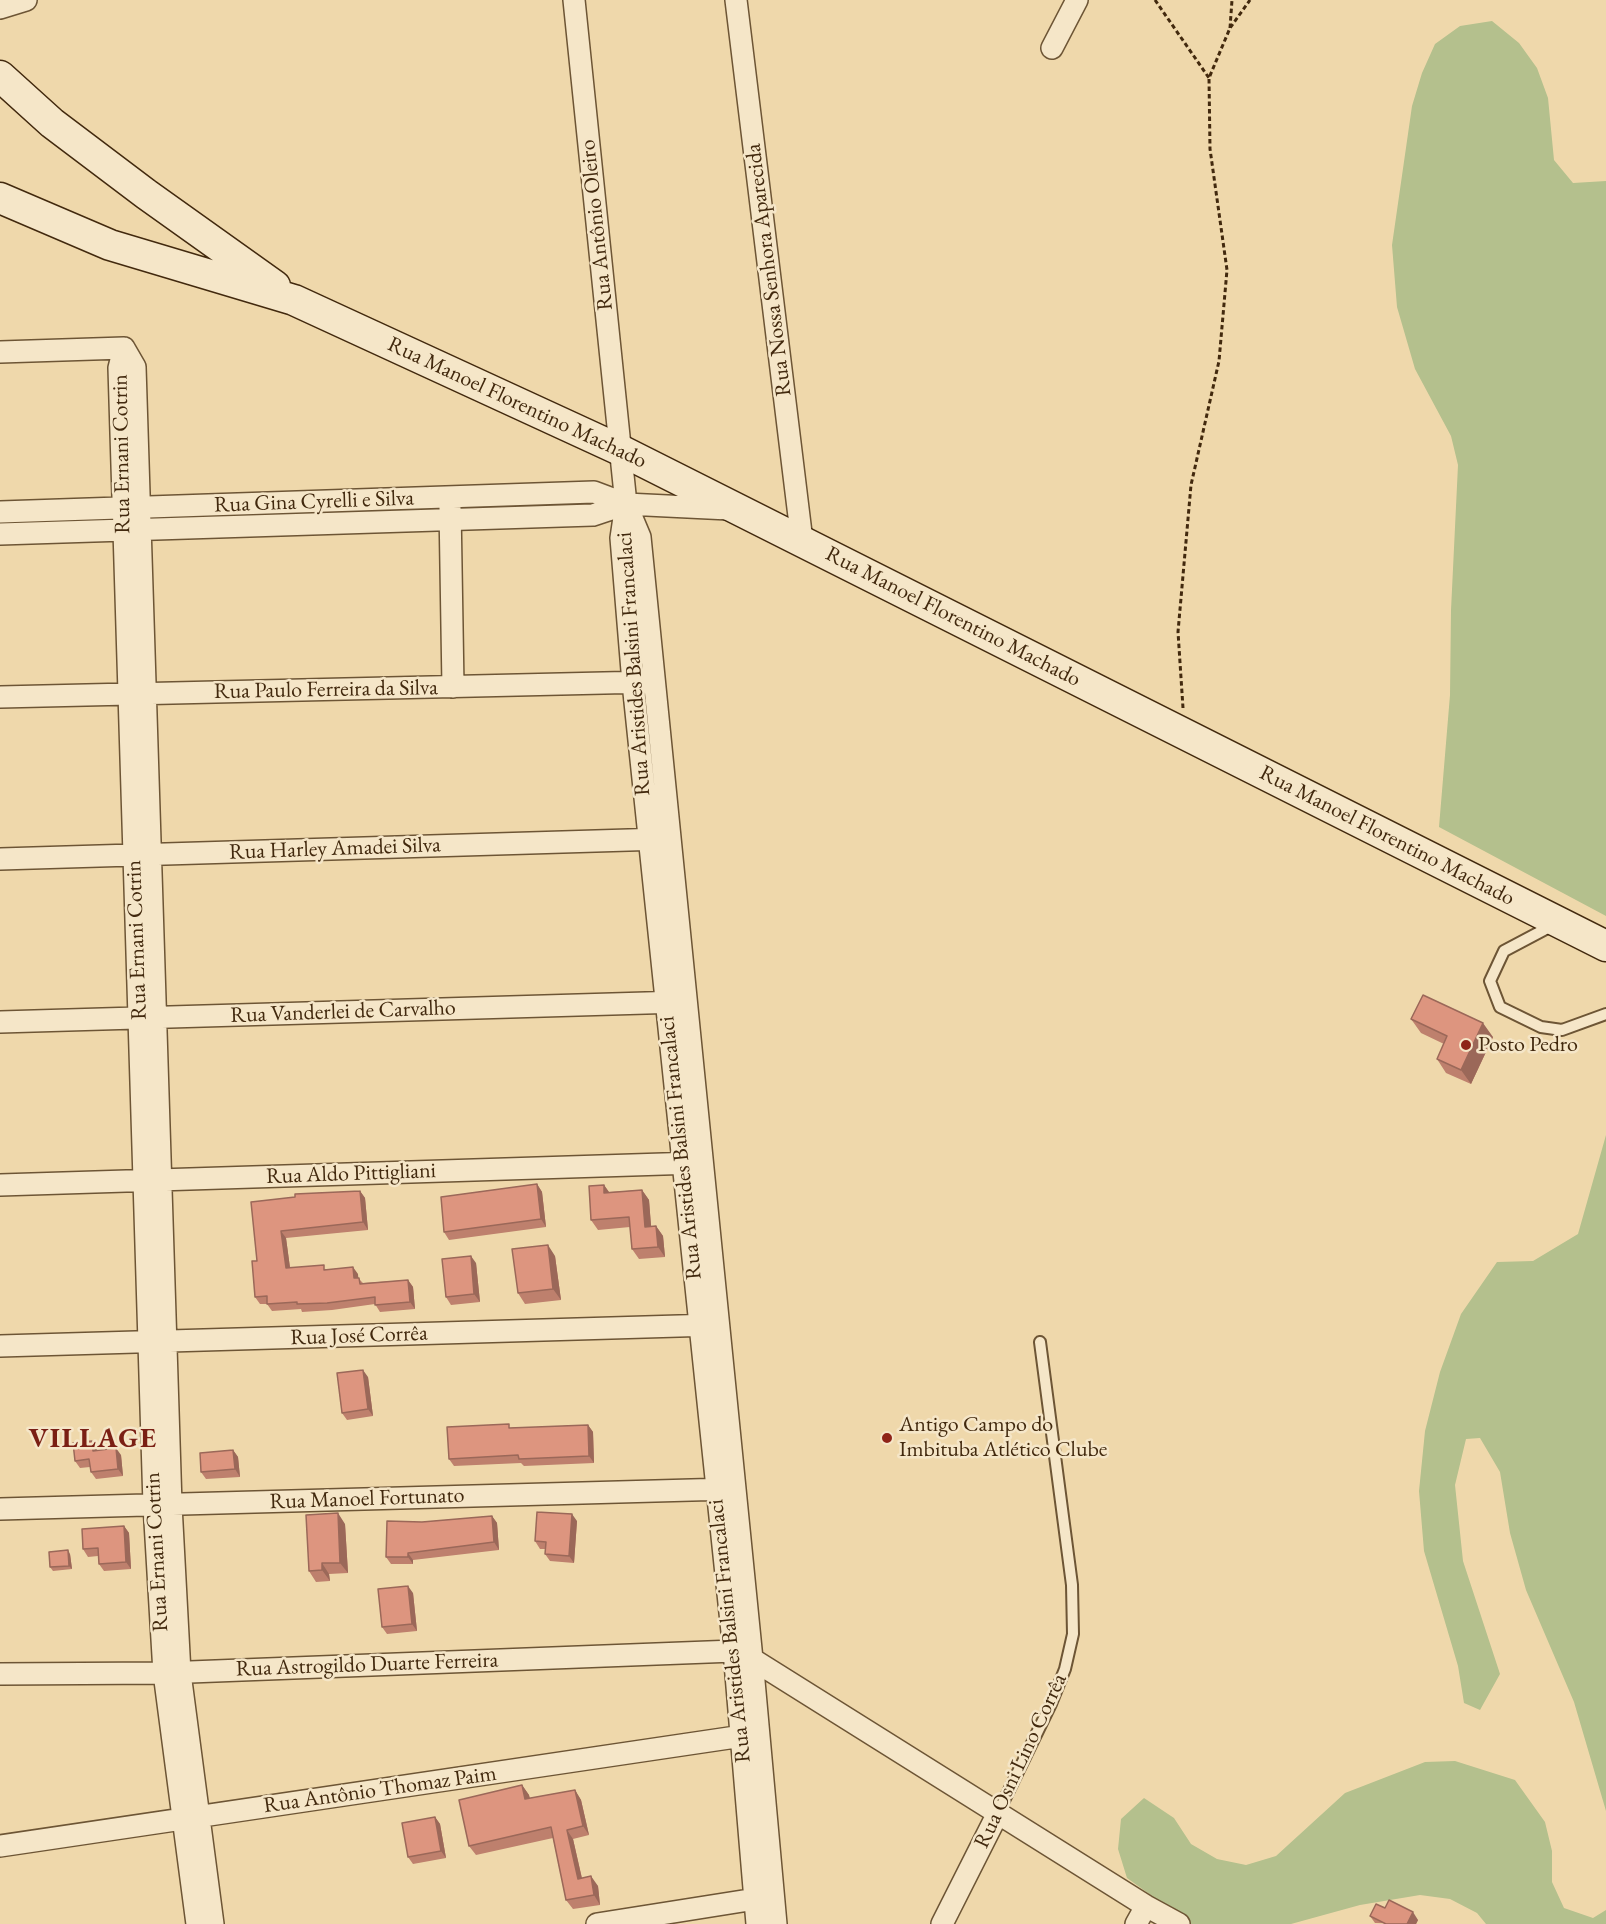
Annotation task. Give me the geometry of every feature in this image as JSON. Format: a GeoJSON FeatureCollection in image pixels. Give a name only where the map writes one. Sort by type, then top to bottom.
{"type":"FeatureCollection","features":[{"type":"Feature","properties":{"kind":"main road","name":"Rua Manoel Florentino Machado"},"geometry":{"type":"LineString","coordinates":[[0,76],[52,123],[136,187],[294,300]]}},
{"type":"Feature","properties":{"kind":"main road","name":"Rua Manoel Florentino Machado"},"geometry":{"type":"LineString","coordinates":[[0,198],[110,245],[294,300],[620,450],[1606,946]]}},
{"type":"Feature","properties":{"kind":"street"},"geometry":{"type":"LineString","coordinates":[[0,8],[26,0]]}},
{"type":"Feature","properties":{"kind":"street","name":"Rua Antônio Oleiro"},"geometry":{"type":"LineString","coordinates":[[574,0],[626,504]]}},
{"type":"Feature","properties":{"kind":"street","name":"Rua Nossa Senhora Aparecida"},"geometry":{"type":"LineString","coordinates":[[736,0],[802,541]]}},
{"type":"Feature","properties":{"kind":"street"},"geometry":{"type":"LineString","coordinates":[[1052,48],[1077,0]]}},
{"type":"Feature","properties":{"kind":"street","name":"Rua Ernani Cotrin"},"geometry":{"type":"LineString","coordinates":[[0,352],[124,348],[135,367],[132,508],[162,1505],[172,1673],[191,1817],[213,1924]]}},
{"type":"Feature","properties":{"kind":"street","name":"Rua Gina Cyrelli e Silva"},"geometry":{"type":"LineString","coordinates":[[0,512],[594,492],[626,504],[740,510]]}},
{"type":"Feature","properties":{"kind":"street"},"geometry":{"type":"LineString","coordinates":[[449,497],[453,687]]}},
{"type":"Feature","properties":{"kind":"street","name":"Rua Gina Cyrelli e Silva"},"geometry":{"type":"LineString","coordinates":[[0,534],[593,515],[626,504]]}},
{"type":"Feature","properties":{"kind":"street","name":"Rua Aristides Balsini Francalaci"},"geometry":{"type":"LineString","coordinates":[[626,504],[640,537],[648,840],[676,1002]]}},
{"type":"Feature","properties":{"kind":"street","name":"Rua Aristides Balsini Francalaci"},"geometry":{"type":"LineString","coordinates":[[643,682],[670,839],[676,1002],[751,1735],[764,1898],[757,1924]]}},
{"type":"Feature","properties":{"kind":"street","name":"Rua Paulo Ferreira da Silva"},"geometry":{"type":"LineString","coordinates":[[0,697],[643,682]]}},
{"type":"Feature","properties":{"kind":"street","name":"Rua Harley Amadei Silva"},"geometry":{"type":"LineString","coordinates":[[0,859],[670,839]]}},
{"type":"Feature","properties":{"kind":"street","name":"Rua Vanderlei de Carvalho"},"geometry":{"type":"LineString","coordinates":[[0,1022],[676,1002]]}},
{"type":"Feature","properties":{"kind":"street","name":"Rua Aldo Pittigliani"},"geometry":{"type":"LineString","coordinates":[[0,1185],[692,1163]]}},
{"type":"Feature","properties":{"kind":"street","name":"Rua José Corrêa"},"geometry":{"type":"LineString","coordinates":[[0,1346],[709,1326]]}},
{"type":"Feature","properties":{"kind":"street","name":"Rua Manoel Fortunato"},"geometry":{"type":"LineString","coordinates":[[0,1509],[725,1489]]}},
{"type":"Feature","properties":{"kind":"street"},"geometry":{"type":"LineString","coordinates":[[743,1655],[998,1813],[1141,1915],[1179,1924]]}},
{"type":"Feature","properties":{"kind":"street","name":"Rua Astrogildo Duarte Ferreira"},"geometry":{"type":"LineString","coordinates":[[0,1674],[172,1673],[743,1655]]}},
{"type":"Feature","properties":{"kind":"street","name":"Rua Antônio Thomaz Paim"},"geometry":{"type":"LineString","coordinates":[[0,1846],[751,1735]]}},
{"type":"Feature","properties":{"kind":"street","name":"Rua Osni Lino Corrêa"},"geometry":{"type":"LineString","coordinates":[[942,1924],[998,1813]]}},
{"type":"Feature","properties":{"kind":"street","name":"Rua Ernani Cotrin"},"geometry":{"type":"LineString","coordinates":[[191,1817],[197,1924]]}},
{"type":"Feature","properties":{"kind":"street"},"geometry":{"type":"LineString","coordinates":[[597,1924],[764,1898]]}},
{"type":"Feature","properties":{"kind":"street","name":"Rua Aristides Balsini Francalaci"},"geometry":{"type":"LineString","coordinates":[[764,1898],[776,1924]]}},
{"type":"Feature","properties":{"kind":"lane"},"geometry":{"type":"LineString","coordinates":[[1558,923],[1504,951],[1490,981],[1500,1007],[1541,1027],[1563,1030],[1606,1014]]}},
{"type":"Feature","properties":{"kind":"lane","name":"Rua Osni Lino Corrêa"},"geometry":{"type":"LineString","coordinates":[[998,1813],[1051,1704],[1065,1669],[1073,1634],[1072,1585],[1040,1342]]}},
{"type":"Feature","properties":{"kind":"path"},"geometry":{"type":"LineString","coordinates":[[1155,0],[1209,78]]}},
{"type":"Feature","properties":{"kind":"path"},"geometry":{"type":"LineString","coordinates":[[1230,28],[1232,0]]}},
{"type":"Feature","properties":{"kind":"path"},"geometry":{"type":"LineString","coordinates":[[1185,734],[1178,632],[1190,496],[1219,361],[1227,270],[1210,149],[1209,78],[1230,28],[1250,0]]}},
{"type":"Feature","properties":{"kind":"green space"},"geometry":{"type":"Polygon","coordinates":[[[1492,21],[1519,43],[1537,68],[1548,98],[1554,160],[1573,183],[1606,181],[1606,916],[1439,827],[1450,695],[1451,610],[1458,465],[1451,436],[1415,369],[1397,307],[1392,245],[1412,106],[1422,73],[1435,44],[1460,26],[1492,21]]]}},
{"type":"Feature","properties":{"kind":"green space"},"geometry":{"type":"Polygon","coordinates":[[[1606,1135],[1606,1811],[1574,1702],[1526,1590],[1510,1533],[1500,1472],[1480,1438],[1466,1439],[1455,1485],[1463,1561],[1500,1674],[1480,1710],[1464,1703],[1458,1666],[1424,1551],[1419,1491],[1425,1431],[1440,1372],[1461,1314],[1497,1262],[1533,1261],[1578,1234],[1606,1135]]]}},
{"type":"Feature","properties":{"kind":"green space"},"geometry":{"type":"Polygon","coordinates":[[[1455,1761],[1515,1780],[1545,1822],[1552,1851],[1552,1882],[1564,1908],[1593,1918],[1606,1910],[1606,1924],[1486,1924],[1477,1913],[1450,1899],[1420,1895],[1360,1905],[1291,1924],[1191,1924],[1127,1878],[1118,1849],[1121,1819],[1144,1798],[1174,1818],[1191,1844],[1217,1859],[1246,1865],[1276,1856],[1345,1793],[1425,1762],[1455,1761]]]}},
{"type":"Feature","properties":{"kind":"building"},"geometry":{"type":"Polygon","coordinates":[[[1423,995],[1483,1023],[1461,1070],[1437,1059],[1447,1036],[1411,1019],[1423,995]]]}},
{"type":"Feature","properties":{"kind":"building"},"geometry":{"type":"Polygon","coordinates":[[[537,1184],[541,1219],[444,1232],[441,1197],[537,1184]]]}},
{"type":"Feature","properties":{"kind":"building"},"geometry":{"type":"Polygon","coordinates":[[[604,1185],[604,1193],[642,1190],[645,1227],[656,1226],[658,1247],[632,1249],[629,1217],[591,1220],[589,1186],[604,1185]]]}},
{"type":"Feature","properties":{"kind":"building"},"geometry":{"type":"Polygon","coordinates":[[[360,1191],[363,1222],[281,1231],[286,1268],[324,1265],[324,1270],[353,1267],[354,1278],[359,1278],[360,1284],[408,1280],[410,1302],[375,1305],[375,1297],[327,1303],[267,1304],[267,1296],[255,1297],[252,1261],[257,1261],[251,1202],[295,1197],[295,1194],[360,1191]]]}},
{"type":"Feature","properties":{"kind":"building"},"geometry":{"type":"Polygon","coordinates":[[[548,1245],[553,1289],[518,1293],[512,1249],[548,1245]]]}},
{"type":"Feature","properties":{"kind":"building"},"geometry":{"type":"Polygon","coordinates":[[[471,1256],[474,1294],[446,1297],[442,1259],[471,1256]]]}},
{"type":"Feature","properties":{"kind":"building"},"geometry":{"type":"Polygon","coordinates":[[[363,1370],[368,1409],[342,1413],[337,1373],[363,1370]]]}},
{"type":"Feature","properties":{"kind":"building"},"geometry":{"type":"Polygon","coordinates":[[[509,1424],[509,1428],[588,1425],[589,1456],[519,1459],[518,1455],[449,1459],[447,1427],[509,1424]]]}},
{"type":"Feature","properties":{"kind":"building"},"geometry":{"type":"Polygon","coordinates":[[[92,1441],[93,1451],[116,1448],[118,1469],[91,1472],[89,1459],[75,1461],[73,1443],[92,1441]]]}},
{"type":"Feature","properties":{"kind":"building"},"geometry":{"type":"Polygon","coordinates":[[[233,1450],[235,1469],[201,1472],[200,1453],[233,1450]]]}},
{"type":"Feature","properties":{"kind":"building"},"geometry":{"type":"Polygon","coordinates":[[[537,1512],[572,1514],[569,1556],[545,1554],[546,1542],[535,1541],[537,1512]]]}},
{"type":"Feature","properties":{"kind":"building"},"geometry":{"type":"Polygon","coordinates":[[[338,1513],[340,1563],[322,1563],[322,1570],[309,1571],[306,1515],[338,1513]]]}},
{"type":"Feature","properties":{"kind":"building"},"geometry":{"type":"Polygon","coordinates":[[[492,1516],[494,1542],[408,1553],[408,1557],[386,1557],[387,1521],[422,1522],[492,1516]]]}},
{"type":"Feature","properties":{"kind":"building"},"geometry":{"type":"Polygon","coordinates":[[[124,1526],[126,1562],[99,1564],[98,1548],[83,1549],[82,1529],[124,1526]]]}},
{"type":"Feature","properties":{"kind":"building"},"geometry":{"type":"Polygon","coordinates":[[[68,1550],[69,1566],[50,1567],[49,1552],[68,1550]]]}},
{"type":"Feature","properties":{"kind":"building"},"geometry":{"type":"Polygon","coordinates":[[[408,1586],[412,1624],[382,1627],[378,1589],[408,1586]]]}},
{"type":"Feature","properties":{"kind":"building"},"geometry":{"type":"Polygon","coordinates":[[[522,1785],[525,1799],[575,1790],[583,1826],[567,1830],[578,1879],[591,1876],[594,1895],[566,1900],[551,1827],[469,1846],[459,1800],[522,1785]]]}},
{"type":"Feature","properties":{"kind":"building"},"geometry":{"type":"Polygon","coordinates":[[[435,1817],[441,1851],[408,1857],[402,1823],[435,1817]]]}},
{"type":"Feature","properties":{"kind":"building"},"geometry":{"type":"Polygon","coordinates":[[[1389,1900],[1413,1912],[1407,1924],[1386,1924],[1370,1916],[1376,1904],[1385,1908],[1389,1900]]]}},
{"type":"Feature","properties":{"kind":"place","name":"Posto Pedro"},"geometry":{"type":"Point","coordinates":[1466,1045]}},
{"type":"Feature","properties":{"kind":"place","name":"Antigo Campo do Imbituba Atlético Clube"},"geometry":{"type":"Point","coordinates":[887,1438]}},
{"type":"Feature","properties":{"kind":"district","name":"VILLAGE"},"geometry":{"type":"Point","coordinates":[93,1439]}}]}
